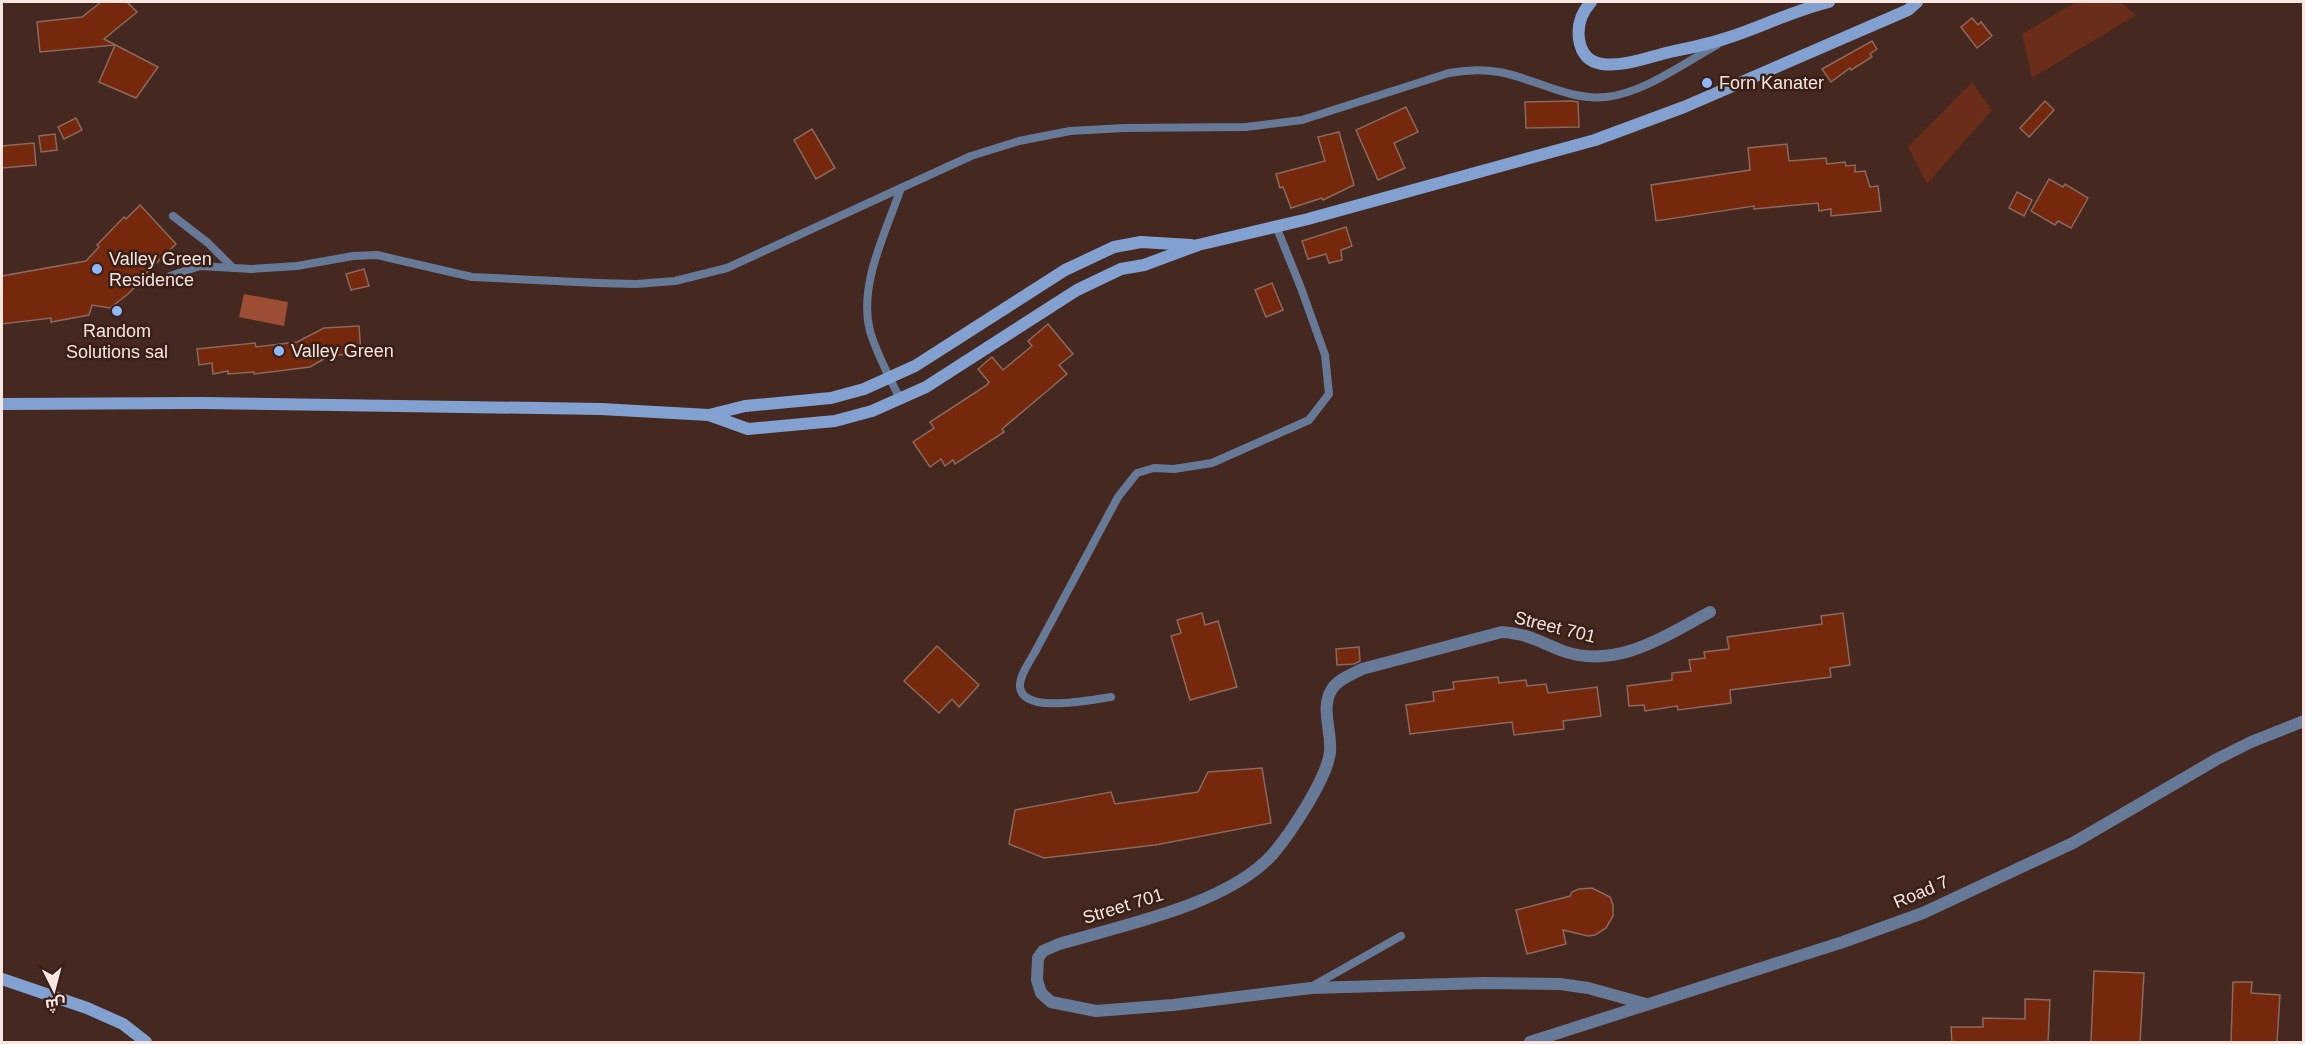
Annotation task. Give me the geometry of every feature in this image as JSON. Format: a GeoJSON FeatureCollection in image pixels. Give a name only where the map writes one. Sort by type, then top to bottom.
{"type":"FeatureCollection","features":[{"type":"Feature","properties":{"kind":"street"},"geometry":{"type":"LineString","coordinates":[[1591,2],[1584,10],[1579,23],[1578,37],[1587,59],[1601,64],[1618,64],[1645,59],[1731,37],[1828,2]]}},
{"type":"Feature","properties":{"kind":"street"},"geometry":{"type":"LineString","coordinates":[[2,404],[248,403],[601,409],[709,415],[748,429],[835,421],[872,411],[950,373],[1077,290],[1121,269],[1144,265],[1198,245],[1594,140],[1684,107],[1908,10],[1917,2]]}},
{"type":"Feature","properties":{"kind":"street"},"geometry":{"type":"LineString","coordinates":[[709,415],[745,406],[831,398],[864,389],[938,353],[1065,270],[1114,247],[1141,242],[1198,245]]}},
{"type":"Feature","properties":{"kind":"street","name":"Street 701"},"geometry":{"type":"LineString","coordinates":[[1647,1004],[1588,988],[1560,984],[1502,983],[1311,988],[1173,1005],[1096,1011],[1051,1002],[1041,993],[1036,970],[1038,958],[1043,951],[1191,903],[1225,889],[1253,872],[1272,855],[1300,815],[1324,772],[1330,752],[1327,703],[1332,688],[1346,677],[1362,669],[1502,633],[1521,633],[1564,651],[1592,657],[1620,655],[1647,646],[1710,612]]}},
{"type":"Feature","properties":{"kind":"street","name":"Road 7"},"geometry":{"type":"LineString","coordinates":[[1530,1042],[1843,942],[1923,913],[2073,843],[2217,759],[2251,742],[2304,721]]}},
{"type":"Feature","properties":{"kind":"street"},"geometry":{"type":"LineString","coordinates":[[2,979],[87,1008],[123,1024],[146,1042]]}},
{"type":"Feature","properties":{"kind":"lane"},"geometry":{"type":"LineString","coordinates":[[171,276],[200,266],[251,269],[297,266],[353,256],[376,255],[400,258],[447,273],[472,277],[598,284],[675,281],[727,268],[971,156],[1019,141],[1070,131],[1246,127],[1302,120],[1449,73],[1474,69],[1500,72],[1574,94],[1604,97],[1632,92],[1731,37]]}},
{"type":"Feature","properties":{"kind":"lane"},"geometry":{"type":"LineString","coordinates":[[900,399],[880,361],[870,330],[866,302],[869,281],[901,188]]}},
{"type":"Feature","properties":{"kind":"lane"},"geometry":{"type":"LineString","coordinates":[[173,216],[208,243],[233,268]]}},
{"type":"Feature","properties":{"kind":"lane"},"geometry":{"type":"LineString","coordinates":[[1111,697],[1048,705],[1034,701],[1023,693],[1020,687],[1030,661],[1118,497],[1137,473],[1154,468],[1174,469],[1212,463],[1309,420],[1329,394],[1325,355],[1276,226]]}},
{"type":"Feature","properties":{"kind":"lane"},"geometry":{"type":"LineString","coordinates":[[1311,988],[1401,936]]}},
{"type":"Feature","properties":{"kind":"shaded area"},"geometry":{"type":"Polygon","coordinates":[[[2076,2],[2120,2],[2136,15],[2032,78],[2022,34],[2076,2]]]}},
{"type":"Feature","properties":{"kind":"shaded area"},"geometry":{"type":"Polygon","coordinates":[[[1972,82],[1992,110],[1927,184],[1908,147],[1972,82]]]}},
{"type":"Feature","properties":{"kind":"shaded area"},"geometry":{"type":"Polygon","coordinates":[[[244,294],[288,302],[284,326],[239,317],[244,294]]]}},
{"type":"Feature","properties":{"kind":"building"},"geometry":{"type":"Polygon","coordinates":[[[101,2],[127,2],[137,12],[104,39],[158,67],[136,98],[99,82],[115,45],[40,52],[37,22],[82,17],[101,2]]]}},
{"type":"Feature","properties":{"kind":"building"},"geometry":{"type":"Polygon","coordinates":[[[1972,18],[1978,25],[1981,22],[1992,36],[1977,48],[1961,27],[1972,18]]]}},
{"type":"Feature","properties":{"kind":"building"},"geometry":{"type":"Polygon","coordinates":[[[1872,41],[1877,49],[1870,54],[1872,57],[1851,70],[1850,68],[1831,82],[1822,69],[1872,41]]]}},
{"type":"Feature","properties":{"kind":"building"},"geometry":{"type":"Polygon","coordinates":[[[2045,101],[2054,110],[2029,137],[2020,128],[2045,101]]]}},
{"type":"Feature","properties":{"kind":"building"},"geometry":{"type":"Polygon","coordinates":[[[1525,102],[1578,102],[1579,127],[1526,128],[1525,102]]]}},
{"type":"Feature","properties":{"kind":"building"},"geometry":{"type":"Polygon","coordinates":[[[1406,107],[1418,132],[1394,143],[1405,168],[1378,180],[1356,130],[1406,107]]]}},
{"type":"Feature","properties":{"kind":"building"},"geometry":{"type":"Polygon","coordinates":[[[76,118],[82,130],[64,139],[58,127],[76,118]]]}},
{"type":"Feature","properties":{"kind":"building"},"geometry":{"type":"Polygon","coordinates":[[[812,129],[835,168],[816,179],[794,140],[812,129]]]}},
{"type":"Feature","properties":{"kind":"building"},"geometry":{"type":"Polygon","coordinates":[[[1339,132],[1354,185],[1323,200],[1322,198],[1291,208],[1283,187],[1280,188],[1276,174],[1325,161],[1318,137],[1339,132]]]}},
{"type":"Feature","properties":{"kind":"building"},"geometry":{"type":"Polygon","coordinates":[[[55,134],[57,150],[41,152],[39,136],[55,134]]]}},
{"type":"Feature","properties":{"kind":"building"},"geometry":{"type":"Polygon","coordinates":[[[34,143],[36,165],[2,168],[2,146],[34,143]]]}},
{"type":"Feature","properties":{"kind":"building"},"geometry":{"type":"Polygon","coordinates":[[[1787,144],[1789,161],[1826,158],[1827,164],[1845,162],[1846,166],[1855,165],[1855,172],[1865,171],[1870,187],[1878,186],[1881,211],[1831,216],[1831,209],[1819,211],[1818,203],[1754,209],[1754,206],[1656,221],[1651,185],[1750,170],[1748,148],[1787,144]]]}},
{"type":"Feature","properties":{"kind":"building"},"geometry":{"type":"Polygon","coordinates":[[[2049,179],[2063,187],[2065,184],[2088,198],[2071,228],[2058,221],[2055,225],[2031,211],[2049,179]]]}},
{"type":"Feature","properties":{"kind":"building"},"geometry":{"type":"Polygon","coordinates":[[[2017,192],[2032,200],[2024,216],[2009,208],[2017,192]]]}},
{"type":"Feature","properties":{"kind":"building","name":"Valley Green Residence"},"geometry":{"type":"Polygon","coordinates":[[[140,205],[176,244],[136,283],[137,285],[128,294],[110,308],[92,305],[89,315],[51,322],[51,318],[2,324],[2,276],[86,261],[99,247],[97,245],[124,217],[126,219],[140,205]]]}},
{"type":"Feature","properties":{"kind":"building"},"geometry":{"type":"Polygon","coordinates":[[[1346,227],[1352,246],[1341,250],[1342,260],[1329,263],[1326,254],[1308,259],[1302,241],[1346,227]]]}},
{"type":"Feature","properties":{"kind":"building"},"geometry":{"type":"Polygon","coordinates":[[[364,269],[369,286],[351,290],[346,274],[364,269]]]}},
{"type":"Feature","properties":{"kind":"building"},"geometry":{"type":"Polygon","coordinates":[[[1272,283],[1283,310],[1266,317],[1255,290],[1272,283]]]}},
{"type":"Feature","properties":{"kind":"building"},"geometry":{"type":"Polygon","coordinates":[[[1048,324],[1073,354],[1059,365],[1067,374],[1002,429],[1004,432],[955,464],[953,460],[945,466],[941,459],[930,467],[913,442],[934,428],[930,422],[987,385],[989,382],[978,369],[992,357],[1003,370],[1032,346],[1028,341],[1048,324]]]}},
{"type":"Feature","properties":{"kind":"building","name":"Valley Green"},"geometry":{"type":"Polygon","coordinates":[[[359,326],[361,353],[329,356],[310,367],[254,374],[254,372],[228,374],[228,371],[213,374],[212,363],[199,365],[197,349],[255,343],[256,347],[297,342],[324,328],[359,326]]]}},
{"type":"Feature","properties":{"kind":"building"},"geometry":{"type":"Polygon","coordinates":[[[1202,613],[1205,625],[1218,621],[1237,687],[1190,700],[1171,636],[1181,633],[1177,620],[1202,613]]]}},
{"type":"Feature","properties":{"kind":"building"},"geometry":{"type":"Polygon","coordinates":[[[1843,613],[1850,665],[1830,668],[1831,677],[1730,690],[1731,703],[1678,710],[1677,706],[1645,711],[1644,705],[1629,706],[1627,686],[1672,680],[1672,673],[1691,671],[1689,660],[1705,658],[1704,652],[1729,649],[1727,637],[1822,624],[1821,616],[1843,613]]]}},
{"type":"Feature","properties":{"kind":"building"},"geometry":{"type":"Polygon","coordinates":[[[937,646],[979,685],[959,707],[952,699],[939,713],[904,681],[937,646]]]}},
{"type":"Feature","properties":{"kind":"building"},"geometry":{"type":"Polygon","coordinates":[[[1359,647],[1360,661],[1354,664],[1337,665],[1336,649],[1359,647]]]}},
{"type":"Feature","properties":{"kind":"building"},"geometry":{"type":"Polygon","coordinates":[[[1498,677],[1499,683],[1526,680],[1527,686],[1546,684],[1548,693],[1597,687],[1601,716],[1563,721],[1564,729],[1514,735],[1512,722],[1410,734],[1406,705],[1434,701],[1433,692],[1454,689],[1453,682],[1498,677]]]}},
{"type":"Feature","properties":{"kind":"building"},"geometry":{"type":"Polygon","coordinates":[[[1262,768],[1271,823],[1155,845],[1044,858],[1009,844],[1015,810],[1111,792],[1115,804],[1198,792],[1208,772],[1262,768]]]}},
{"type":"Feature","properties":{"kind":"building"},"geometry":{"type":"Polygon","coordinates":[[[1592,888],[1610,897],[1613,905],[1613,916],[1606,928],[1595,935],[1588,936],[1563,930],[1566,944],[1527,954],[1516,910],[1570,896],[1572,892],[1579,889],[1592,888]]]}},
{"type":"Feature","properties":{"kind":"building"},"geometry":{"type":"Polygon","coordinates":[[[2094,971],[2144,973],[2140,1042],[2091,1042],[2094,971]]]}},
{"type":"Feature","properties":{"kind":"building"},"geometry":{"type":"Polygon","coordinates":[[[2233,982],[2252,982],[2251,993],[2280,995],[2277,1042],[2231,1042],[2233,982]]]}},
{"type":"Feature","properties":{"kind":"building"},"geometry":{"type":"Polygon","coordinates":[[[2025,999],[2050,1000],[2048,1042],[1952,1042],[1951,1027],[1983,1027],[1983,1018],[2025,1019],[2025,999]]]}},
{"type":"Feature","properties":{"kind":"place","name":"Forn Kanater"},"geometry":{"type":"Point","coordinates":[1707,83]}},
{"type":"Feature","properties":{"kind":"place","name":"Valley Green Residence"},"geometry":{"type":"Point","coordinates":[97,269]}},
{"type":"Feature","properties":{"kind":"place","name":"Random Solutions sal"},"geometry":{"type":"Point","coordinates":[117,311]}},
{"type":"Feature","properties":{"kind":"place","name":"Valley Green"},"geometry":{"type":"Point","coordinates":[279,351]}}]}
